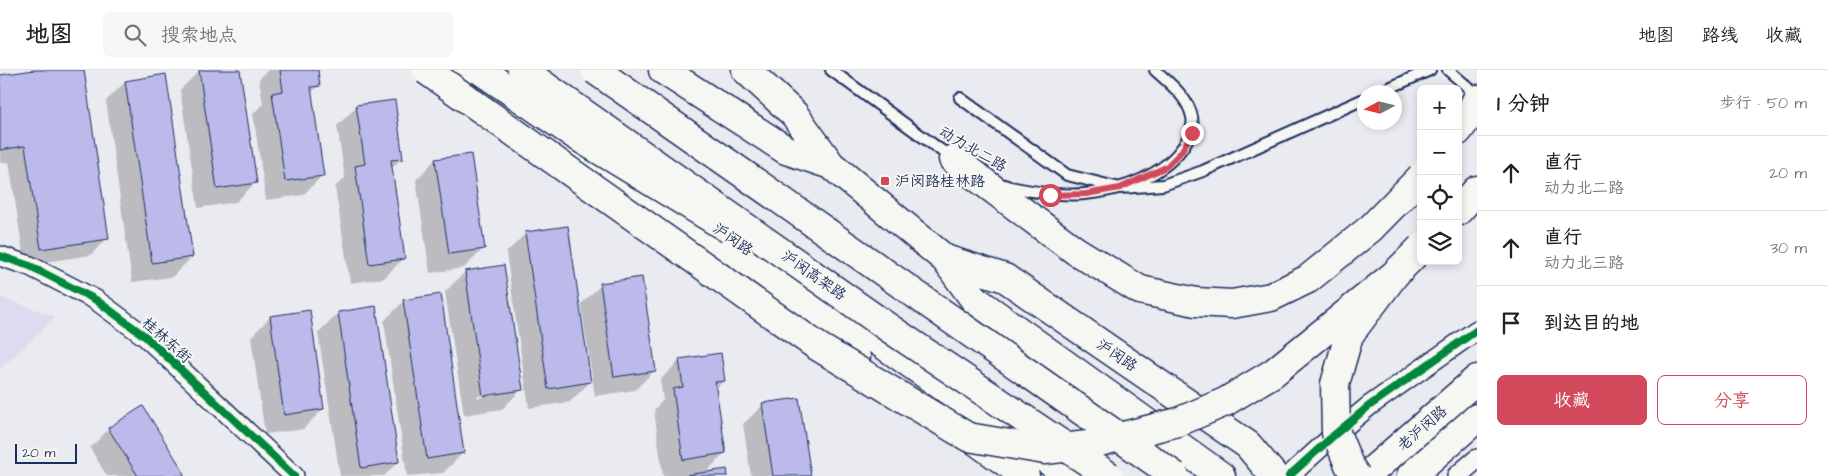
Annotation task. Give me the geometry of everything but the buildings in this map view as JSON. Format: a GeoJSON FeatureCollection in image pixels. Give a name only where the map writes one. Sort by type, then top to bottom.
{"type":"FeatureCollection","features":[{"type":"Feature","properties":{"kind":"main road"},"geometry":{"type":"LineString","coordinates":[[426,70],[817,346],[968,437],[1045,450],[1088,445],[1178,422],[1225,402],[1273,373],[1395,274],[1417,252]]}},
{"type":"Feature","properties":{"kind":"main road","name":"沪闵路"},"geometry":{"type":"LineString","coordinates":[[451,70],[1021,473]]}},
{"type":"Feature","properties":{"kind":"main road"},"geometry":{"type":"LineString","coordinates":[[480,70],[575,135],[883,324]]}},
{"type":"Feature","properties":{"kind":"main road","name":"沪闵路"},"geometry":{"type":"LineString","coordinates":[[495,70],[1070,476]]}},
{"type":"Feature","properties":{"kind":"main road","name":"沪闵高架路"},"geometry":{"type":"LineString","coordinates":[[522,70],[883,324],[1109,476]]}},
{"type":"Feature","properties":{"kind":"main road"},"geometry":{"type":"LineString","coordinates":[[595,70],[1175,476]]}},
{"type":"Feature","properties":{"kind":"main road","name":"沪闵路"},"geometry":{"type":"LineString","coordinates":[[664,70],[786,150],[830,165]]}},
{"type":"Feature","properties":{"kind":"main road","name":"沪闵路"},"geometry":{"type":"LineString","coordinates":[[746,70],[794,114],[830,165],[945,258],[974,299],[1221,476]]}},
{"type":"Feature","properties":{"kind":"main road"},"geometry":{"type":"LineString","coordinates":[[1459,130],[1467,119],[1477,97]]}},
{"type":"Feature","properties":{"kind":"main road"},"geometry":{"type":"LineString","coordinates":[[953,159],[1076,252],[1140,290],[1196,302],[1232,304],[1271,297],[1308,279],[1371,228],[1417,180]]}},
{"type":"Feature","properties":{"kind":"main road"},"geometry":{"type":"LineString","coordinates":[[1462,207],[1477,190]]}},
{"type":"Feature","properties":{"kind":"main road","name":"沪闵路"},"geometry":{"type":"LineString","coordinates":[[945,258],[1005,278],[1248,445],[1274,476]]}},
{"type":"Feature","properties":{"kind":"main road"},"geometry":{"type":"LineString","coordinates":[[1356,476],[1348,465],[1336,433],[1335,384],[1349,335],[1395,274]]}},
{"type":"Feature","properties":{"kind":"main road","name":"老沪闵路"},"geometry":{"type":"LineString","coordinates":[[1366,476],[1477,379]]}},
{"type":"Feature","properties":{"kind":"main road"},"geometry":{"type":"LineString","coordinates":[[962,401],[1021,473]]}},
{"type":"Feature","properties":{"kind":"main road","name":"老沪闵路"},"geometry":{"type":"LineString","coordinates":[[1411,476],[1477,418]]}},
{"type":"Feature","properties":{"kind":"street","name":"桂林东街"},"geometry":{"type":"LineString","coordinates":[[0,256],[30,266],[96,300],[146,337],[294,476]]}},
{"type":"Feature","properties":{"kind":"street"},"geometry":{"type":"LineString","coordinates":[[1289,476],[1368,406],[1477,330]]}},
{"type":"Feature","properties":{"kind":"street"},"geometry":{"type":"LineString","coordinates":[[1457,476],[1477,459]]}},
{"type":"Feature","properties":{"kind":"lane","name":"动力北二路"},"geometry":{"type":"LineString","coordinates":[[830,70],[953,159],[1010,188],[1050,195],[1086,194],[1120,188]]}},
{"type":"Feature","properties":{"kind":"lane"},"geometry":{"type":"LineString","coordinates":[[1120,188],[1166,167],[1181,152],[1192,133],[1192,117],[1182,95],[1155,70]]}},
{"type":"Feature","properties":{"kind":"lane"},"geometry":{"type":"LineString","coordinates":[[1396,85],[1430,70]]}},
{"type":"Feature","properties":{"kind":"lane"},"geometry":{"type":"LineString","coordinates":[[1448,70],[1477,97]]}},
{"type":"Feature","properties":{"kind":"lane"},"geometry":{"type":"LineString","coordinates":[[960,98],[1067,175],[1120,188],[1163,185],[1203,171],[1357,102]]}},
{"type":"Feature","properties":{"kind":"shaded area"},"geometry":{"type":"Polygon","coordinates":[[[0,297],[56,317],[0,369],[0,297]]]}},
{"type":"Feature","properties":{"kind":"cycle path"},"geometry":{"type":"LineString","coordinates":[[0,256],[30,266],[96,300],[146,337],[294,476]]}},
{"type":"Feature","properties":{"kind":"cycle path"},"geometry":{"type":"LineString","coordinates":[[1289,476],[1369,406],[1477,330]]}},
{"type":"Feature","properties":{"kind":"place","name":"沪闵路桂林路"},"geometry":{"type":"Point","coordinates":[885,181]}},
{"type":"Feature","properties":{"kind":"route"},"geometry":{"type":"LineString","coordinates":[[1050,195],[1086,194],[1120,188],[1166,167],[1181,152],[1192,133]]}}]}
